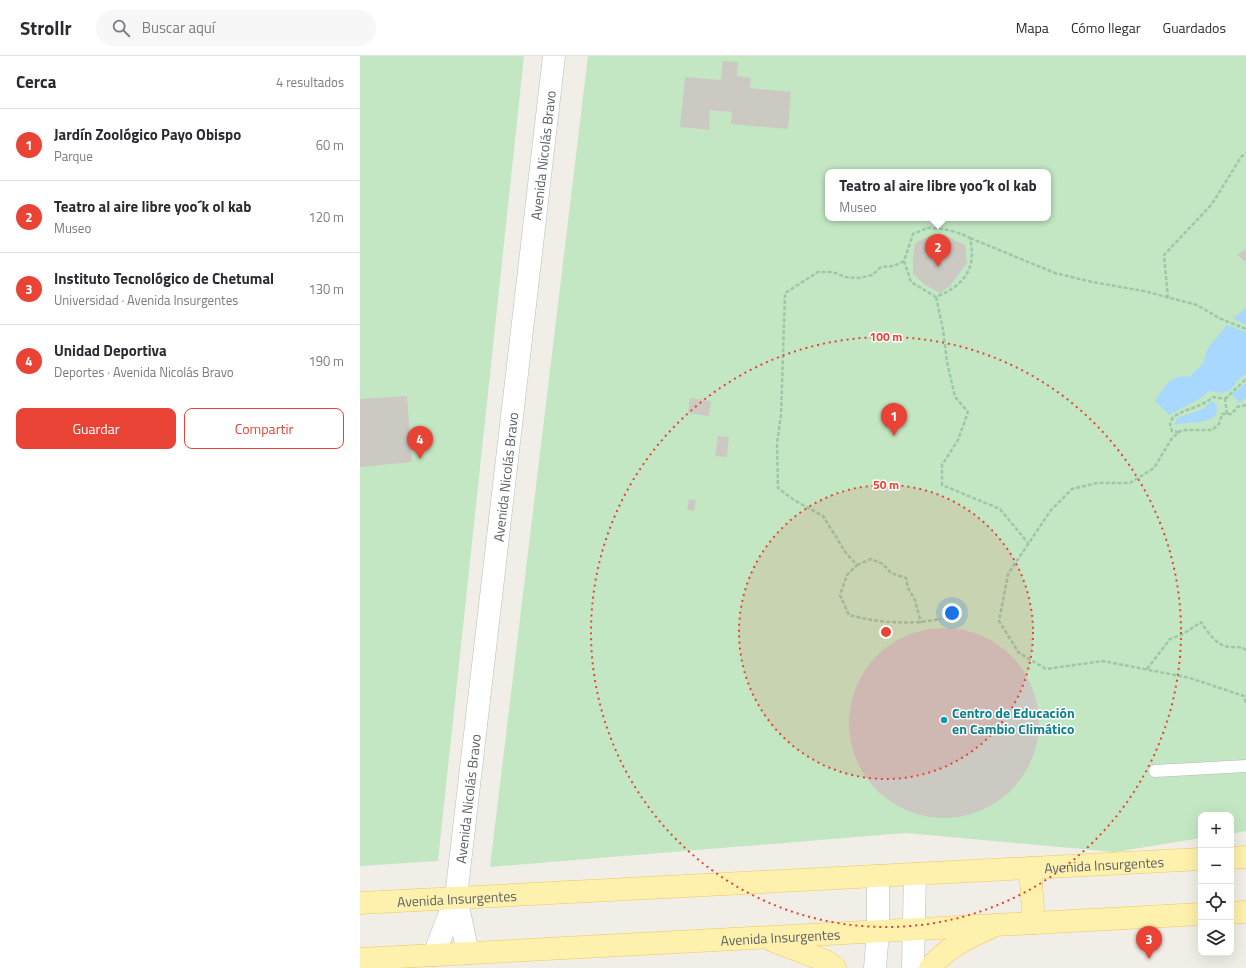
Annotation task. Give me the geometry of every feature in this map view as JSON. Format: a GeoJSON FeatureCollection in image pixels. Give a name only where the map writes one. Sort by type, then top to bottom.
{"type":"FeatureCollection","features":[{"type":"Feature","properties":{"kind":"main road","name":"Avenida Nicolás Bravo"},"geometry":{"type":"LineString","coordinates":[[432,962],[456,897],[554,56]]}},
{"type":"Feature","properties":{"kind":"main road"},"geometry":{"type":"LineString","coordinates":[[1234,858],[1246,857]]}},
{"type":"Feature","properties":{"kind":"main road","name":"Avenida Insurgentes"},"geometry":{"type":"LineString","coordinates":[[360,903],[1198,859]]}},
{"type":"Feature","properties":{"kind":"main road"},"geometry":{"type":"LineString","coordinates":[[1030,868],[1034,923]]}},
{"type":"Feature","properties":{"kind":"main road"},"geometry":{"type":"LineString","coordinates":[[913,968],[915,874]]}},
{"type":"Feature","properties":{"kind":"main road"},"geometry":{"type":"LineString","coordinates":[[875,968],[878,931],[878,876]]}},
{"type":"Feature","properties":{"kind":"main road","name":"Avenida Nicolás Bravo"},"geometry":{"type":"LineString","coordinates":[[456,897],[469,960]]}},
{"type":"Feature","properties":{"kind":"main road"},"geometry":{"type":"LineString","coordinates":[[1234,913],[1246,912]]}},
{"type":"Feature","properties":{"kind":"main road","name":"Avenida Insurgentes"},"geometry":{"type":"LineString","coordinates":[[360,959],[432,962],[764,938],[1198,914]]}},
{"type":"Feature","properties":{"kind":"main road"},"geometry":{"type":"LineString","coordinates":[[930,968],[938,958],[957,944],[1001,924]]}},
{"type":"Feature","properties":{"kind":"main road"},"geometry":{"type":"LineString","coordinates":[[764,938],[826,961],[835,968]]}},
{"type":"Feature","properties":{"kind":"lane"},"geometry":{"type":"LineString","coordinates":[[1155,771],[1246,766]]}},
{"type":"Feature","properties":{"kind":"path"},"geometry":{"type":"LineString","coordinates":[[1168,298],[1164,255],[1212,204],[1240,157],[1246,153]]}},
{"type":"Feature","properties":{"kind":"path"},"geometry":{"type":"LineString","coordinates":[[1028,544],[1000,508],[942,485],[942,465],[958,440],[968,412],[955,397],[946,362],[943,329],[936,297],[911,282],[904,261],[913,234],[927,228],[952,230],[1055,273],[1197,305],[1219,318],[1246,329]]}},
{"type":"Feature","properties":{"kind":"path"},"geometry":{"type":"LineString","coordinates":[[936,297],[953,290],[964,279],[971,264],[972,250],[970,238]]}},
{"type":"Feature","properties":{"kind":"path"},"geometry":{"type":"LineString","coordinates":[[857,565],[846,553],[823,516],[794,500],[778,488],[777,443],[781,415],[785,293],[818,272],[833,272],[845,277],[860,278],[872,275],[881,267],[894,266],[904,261]]}},
{"type":"Feature","properties":{"kind":"path"},"geometry":{"type":"LineString","coordinates":[[1225,399],[1246,380]]}},
{"type":"Feature","properties":{"kind":"path"},"geometry":{"type":"LineString","coordinates":[[1179,432],[1172,431],[1170,424],[1173,417],[1186,410],[1201,406],[1213,397],[1225,399]]}},
{"type":"Feature","properties":{"kind":"path"},"geometry":{"type":"LineString","coordinates":[[1225,399],[1228,414]]}},
{"type":"Feature","properties":{"kind":"path"},"geometry":{"type":"LineString","coordinates":[[1246,405],[1237,407],[1232,414],[1222,414],[1219,424],[1212,430],[1182,430],[1179,432],[1172,438],[1154,468],[1130,483],[1097,483],[1072,489],[1051,510],[1008,574],[998,622],[1019,654],[1046,670],[1103,661],[1190,678],[1244,696],[1246,704]]}},
{"type":"Feature","properties":{"kind":"path"},"geometry":{"type":"LineString","coordinates":[[921,623],[915,600],[908,588],[906,578],[891,574],[883,564],[870,560],[857,565],[847,575],[840,595],[849,615],[884,622],[921,623],[941,619]]}},
{"type":"Feature","properties":{"kind":"path"},"geometry":{"type":"LineString","coordinates":[[1147,670],[1170,639],[1183,634],[1201,622],[1213,639],[1228,647],[1241,647],[1246,650]]}},
{"type":"Feature","properties":{"kind":"green space"},"geometry":{"type":"Polygon","coordinates":[[[360,56],[524,56],[438,861],[360,866],[360,56]]]}},
{"type":"Feature","properties":{"kind":"green space"},"geometry":{"type":"Polygon","coordinates":[[[588,56],[1246,56],[1246,831],[1234,833],[1234,812],[1198,812],[1198,838],[1115,852],[906,833],[490,867],[588,56]]]}},
{"type":"Feature","properties":{"kind":"water"},"geometry":{"type":"Polygon","coordinates":[[[1246,308],[1246,325],[1233,318],[1246,308]]]}},
{"type":"Feature","properties":{"kind":"water"},"geometry":{"type":"Polygon","coordinates":[[[1227,325],[1246,332],[1246,374],[1229,391],[1209,391],[1201,398],[1169,415],[1155,401],[1165,386],[1172,379],[1177,377],[1189,377],[1203,363],[1208,348],[1227,325]]]}},
{"type":"Feature","properties":{"kind":"water"},"geometry":{"type":"Polygon","coordinates":[[[1246,383],[1246,398],[1239,403],[1232,394],[1246,383]]]}},
{"type":"Feature","properties":{"kind":"water"},"geometry":{"type":"Polygon","coordinates":[[[1211,401],[1217,405],[1216,416],[1206,421],[1174,425],[1177,418],[1203,409],[1211,401]]]}},
{"type":"Feature","properties":{"kind":"building"},"geometry":{"type":"Polygon","coordinates":[[[723,61],[738,62],[737,76],[751,78],[750,88],[791,92],[788,129],[731,124],[732,112],[710,110],[709,130],[680,127],[685,77],[721,80],[723,61]]]}},
{"type":"Feature","properties":{"kind":"building"},"geometry":{"type":"Polygon","coordinates":[[[941,234],[965,245],[967,263],[950,286],[940,293],[925,285],[913,274],[913,259],[915,243],[931,235],[941,234]]]}},
{"type":"Feature","properties":{"kind":"building"},"geometry":{"type":"Polygon","coordinates":[[[1246,249],[1246,262],[1237,255],[1246,249]]]}},
{"type":"Feature","properties":{"kind":"building"},"geometry":{"type":"Polygon","coordinates":[[[407,396],[412,462],[360,467],[360,399],[407,396]]]}},
{"type":"Feature","properties":{"kind":"building"},"geometry":{"type":"Polygon","coordinates":[[[690,398],[711,401],[709,416],[688,413],[690,398]]]}},
{"type":"Feature","properties":{"kind":"building"},"geometry":{"type":"Polygon","coordinates":[[[718,436],[729,437],[727,457],[715,456],[718,436]]]}},
{"type":"Feature","properties":{"kind":"building"},"geometry":{"type":"Polygon","coordinates":[[[689,499],[696,500],[694,511],[687,510],[689,499]]]}},
{"type":"Feature","properties":{"kind":"building","name":"Centro de Educación en Cambio Climático"},"geometry":{"type":"Polygon","coordinates":[[[944,628],[962,630],[980,635],[997,644],[1011,656],[1023,670],[1032,687],[1037,705],[1039,723],[1037,741],[1032,759],[1023,776],[1011,790],[997,802],[980,811],[962,816],[944,818],[926,816],[908,811],[891,802],[877,790],[865,776],[856,759],[851,741],[849,723],[851,705],[856,687],[865,670],[877,656],[891,644],[908,635],[926,630],[944,628]]]}},
{"type":"Feature","properties":{"kind":"place","name":"Teatro al aire libre yoo´k ol kab"},"geometry":{"type":"Point","coordinates":[938,267]}},
{"type":"Feature","properties":{"kind":"place","name":"Jardín Zoológico Payo Obispo"},"geometry":{"type":"Point","coordinates":[894,436]}},
{"type":"Feature","properties":{"kind":"place","name":"Unidad Deportiva"},"geometry":{"type":"Point","coordinates":[420,459]}},
{"type":"Feature","properties":{"kind":"place","name":"Centro de Educación en Cambio Climático"},"geometry":{"type":"Point","coordinates":[944,720]}},
{"type":"Feature","properties":{"kind":"place","name":"Instituto Tecnológico de Chetumal"},"geometry":{"type":"Point","coordinates":[1149,959]}}]}
